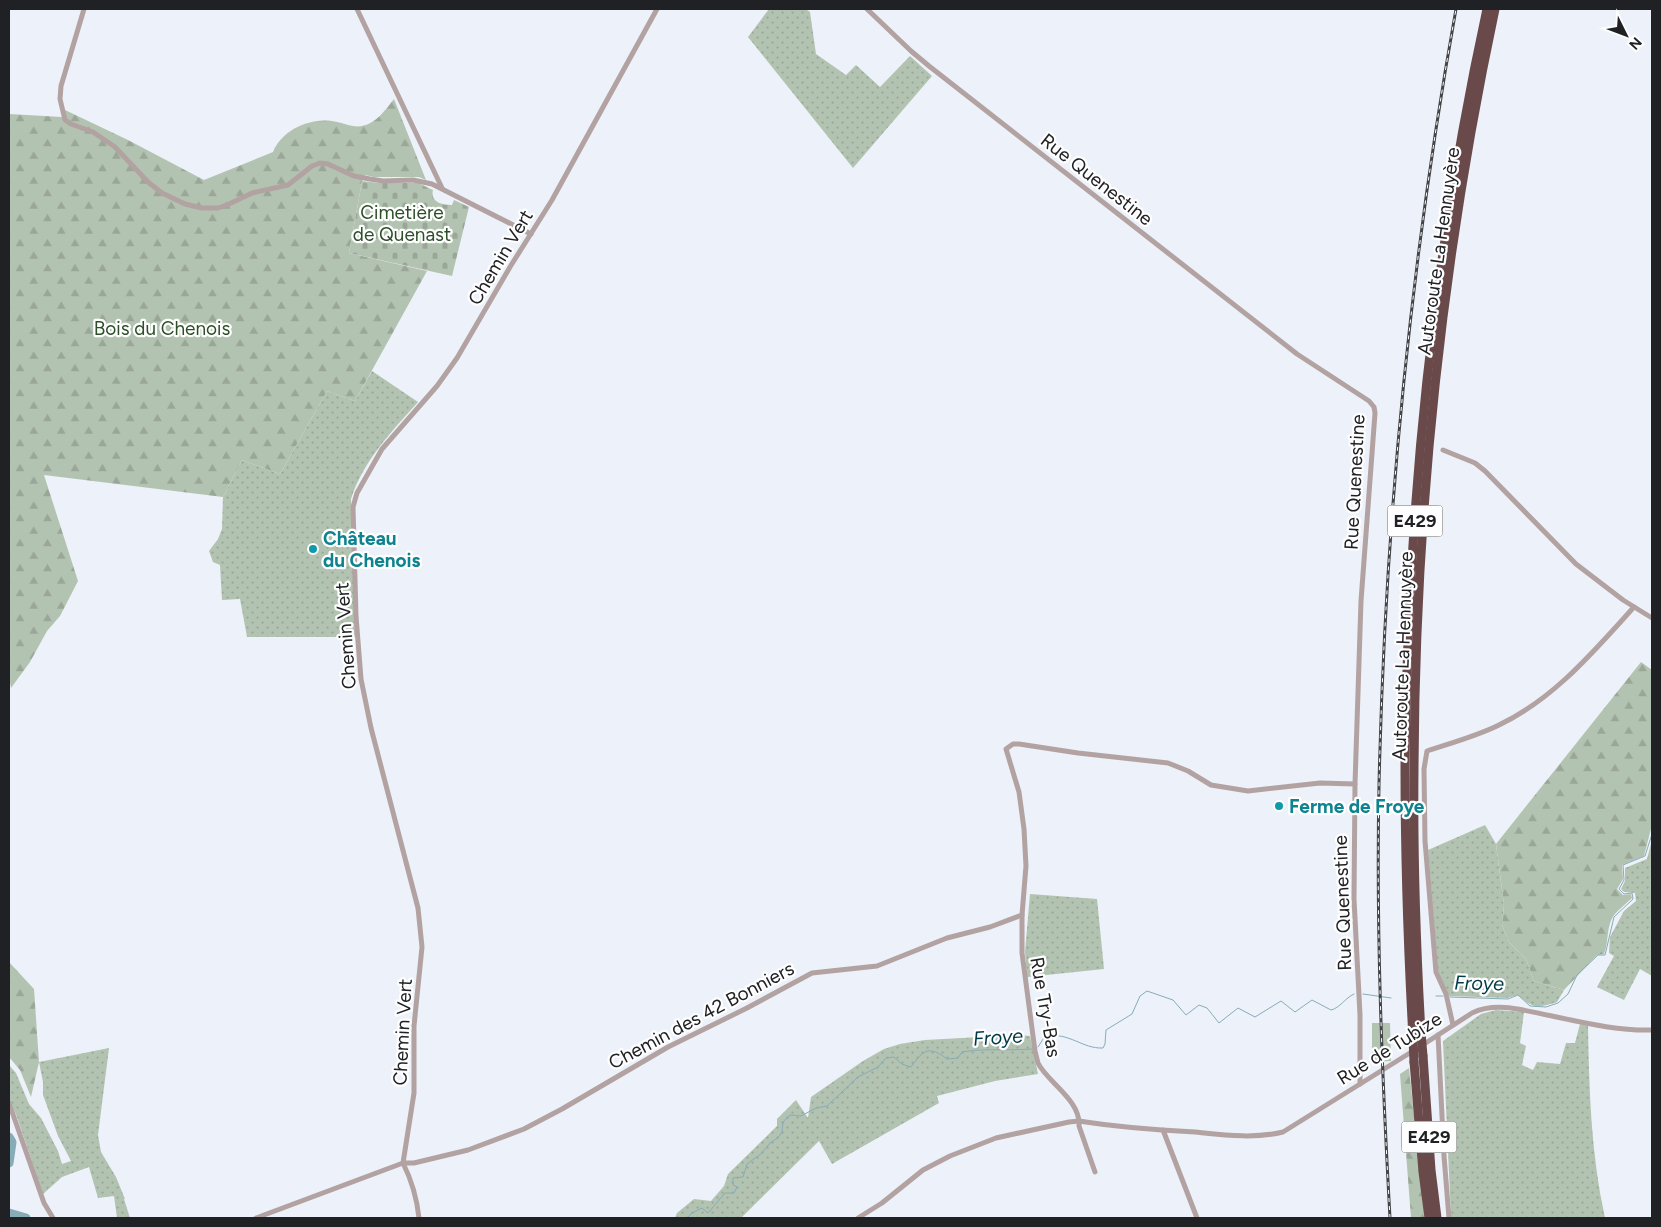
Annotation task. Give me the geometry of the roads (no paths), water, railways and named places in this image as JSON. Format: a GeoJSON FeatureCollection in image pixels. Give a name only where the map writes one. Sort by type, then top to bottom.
{"type":"FeatureCollection","features":[{"type":"Feature","properties":{"kind":"highway","name":"Autoroute La Hennuyère"},"geometry":{"type":"LineString","coordinates":[[1437,1218],[1431,1170],[1422,1056],[1417,1035],[1407,930],[1405,767],[1411,581],[1428,375],[1442,266],[1460,152],[1487,9]]}},
{"type":"Feature","properties":{"kind":"highway","name":"Autoroute La Hennuyère"},"geometry":{"type":"LineString","coordinates":[[1428,1218],[1414,1062],[1417,1035],[1414,769],[1419,581],[1436,377],[1450,268],[1469,144],[1495,9]]}},
{"type":"Feature","properties":{"kind":"street"},"geometry":{"type":"LineString","coordinates":[[84,9],[61,86],[60,99],[65,120],[93,132],[115,147],[148,182],[172,199],[202,208],[218,208],[252,192],[288,186],[312,166],[328,164],[354,176],[370,179],[422,181],[442,189],[531,234]]}},
{"type":"Feature","properties":{"kind":"street"},"geometry":{"type":"LineString","coordinates":[[358,9],[442,189]]}},
{"type":"Feature","properties":{"kind":"street","name":"Chemin Vert"},"geometry":{"type":"LineString","coordinates":[[403,1163],[414,1093],[414,1036],[421,961],[421,927],[418,908],[374,738],[361,679],[356,616],[353,507],[356,494],[382,449],[447,373],[562,182],[657,9]]}},
{"type":"Feature","properties":{"kind":"street","name":"Rue Quenestine"},"geometry":{"type":"LineString","coordinates":[[867,9],[905,46],[929,66],[1250,318],[1308,362],[1373,405],[1375,413],[1362,602],[1355,784],[1354,899],[1360,1015],[1360,1084]]}},
{"type":"Feature","properties":{"kind":"street"},"geometry":{"type":"LineString","coordinates":[[1443,450],[1485,471],[1562,552],[1634,607],[1652,618]]}},
{"type":"Feature","properties":{"kind":"street"},"geometry":{"type":"LineString","coordinates":[[1453,1025],[1447,996],[1436,972],[1425,840],[1424,769],[1427,751],[1484,732],[1519,714],[1554,689],[1575,670],[1634,607]]}},
{"type":"Feature","properties":{"kind":"street","name":"Rue Try-Bas"},"geometry":{"type":"LineString","coordinates":[[1095,1172],[1079,1121],[1070,1101],[1038,1063],[1035,1049],[1023,967],[1022,915],[1026,866],[1024,829],[1019,792],[1006,749],[1008,746],[1026,744],[1078,753],[1168,763],[1188,770],[1211,785],[1248,791],[1320,783],[1355,784]]}},
{"type":"Feature","properties":{"kind":"street","name":"Chemin des 42 Bonniers"},"geometry":{"type":"LineString","coordinates":[[256,1218],[403,1163],[414,1163],[468,1150],[524,1129],[668,1047],[812,973],[877,966],[947,938],[990,927],[1022,915]]}},
{"type":"Feature","properties":{"kind":"street","name":"Rue de Tubize"},"geometry":{"type":"LineString","coordinates":[[1163,1130],[1243,1136],[1266,1136],[1283,1132],[1481,1009],[1493,1007],[1524,1010],[1615,1028],[1652,1030]]}},
{"type":"Feature","properties":{"kind":"street"},"geometry":{"type":"LineString","coordinates":[[1438,1035],[1449,1218]]}},
{"type":"Feature","properties":{"kind":"street"},"geometry":{"type":"LineString","coordinates":[[9,1103],[44,1203],[52,1218]]}},
{"type":"Feature","properties":{"kind":"street"},"geometry":{"type":"LineString","coordinates":[[861,1217],[882,1203],[923,1170],[950,1156],[996,1138],[1056,1124],[1079,1121],[1163,1130],[1197,1218]]}},
{"type":"Feature","properties":{"kind":"street"},"geometry":{"type":"LineString","coordinates":[[403,1163],[408,1172],[417,1202],[419,1218]]}},
{"type":"Feature","properties":{"kind":"waterway","name":"Froye"},"geometry":{"type":"LineString","coordinates":[[1450,997],[1508,999],[1518,995],[1530,1006],[1546,1007],[1558,1003],[1568,994],[1577,975],[1598,955],[1605,955],[1614,917],[1633,899],[1632,893],[1624,894],[1619,889],[1624,880],[1623,865],[1645,856],[1652,834]]}},
{"type":"Feature","properties":{"kind":"waterway","name":"Froye"},"geometry":{"type":"LineString","coordinates":[[1038,1047],[1045,1036],[1054,1035],[1069,1038],[1096,1048],[1103,1048],[1106,1030],[1132,1014],[1140,996],[1147,991],[1173,1000],[1186,1015],[1199,1005],[1207,1008],[1219,1023],[1238,1008],[1255,1017],[1281,1001],[1295,1012],[1312,1000],[1331,1010],[1354,994]]}},
{"type":"Feature","properties":{"kind":"waterway","name":"Froye"},"geometry":{"type":"LineString","coordinates":[[1363,994],[1391,998]]}},
{"type":"Feature","properties":{"kind":"waterway","name":"Froye"},"geometry":{"type":"LineString","coordinates":[[1436,996],[1443,996]]}},
{"type":"Feature","properties":{"kind":"waterway","name":"Froye"},"geometry":{"type":"LineString","coordinates":[[687,1218],[702,1208],[708,1213],[725,1193],[734,1193],[737,1187],[733,1185],[733,1178],[743,1177],[747,1164],[778,1138],[782,1132],[783,1122],[790,1115],[801,1116],[816,1108],[827,1106],[858,1077],[878,1067],[886,1058],[894,1057],[902,1064],[911,1067],[927,1051],[935,1052],[947,1059],[958,1058],[962,1052],[1032,1049]]}},
{"type":"Feature","properties":{"kind":"waterway"},"geometry":{"type":"LineString","coordinates":[[9,1137],[12,1142],[9,1163]]}},
{"type":"Feature","properties":{"kind":"waterway"},"geometry":{"type":"LineString","coordinates":[[9,1213],[26,1218]]}},
{"type":"Feature","properties":{"kind":"railway"},"geometry":{"type":"LineString","coordinates":[[1390,1218],[1382,1056],[1378,894],[1379,785],[1387,590],[1402,396],[1413,298],[1425,202],[1456,9]]}},
{"type":"Feature","properties":{"kind":"place","name":"Château du Chenois"},"geometry":{"type":"Point","coordinates":[313,549]}},
{"type":"Feature","properties":{"kind":"place","name":"Ferme de Froye"},"geometry":{"type":"Point","coordinates":[1279,806]}},
{"type":"Feature","properties":{"kind":"park label","name":"Cimetière de Quenast"},"geometry":{"type":"Point","coordinates":[402,223]}},
{"type":"Feature","properties":{"kind":"park label","name":"Bois du Chenois"},"geometry":{"type":"Point","coordinates":[162,328]}}]}
